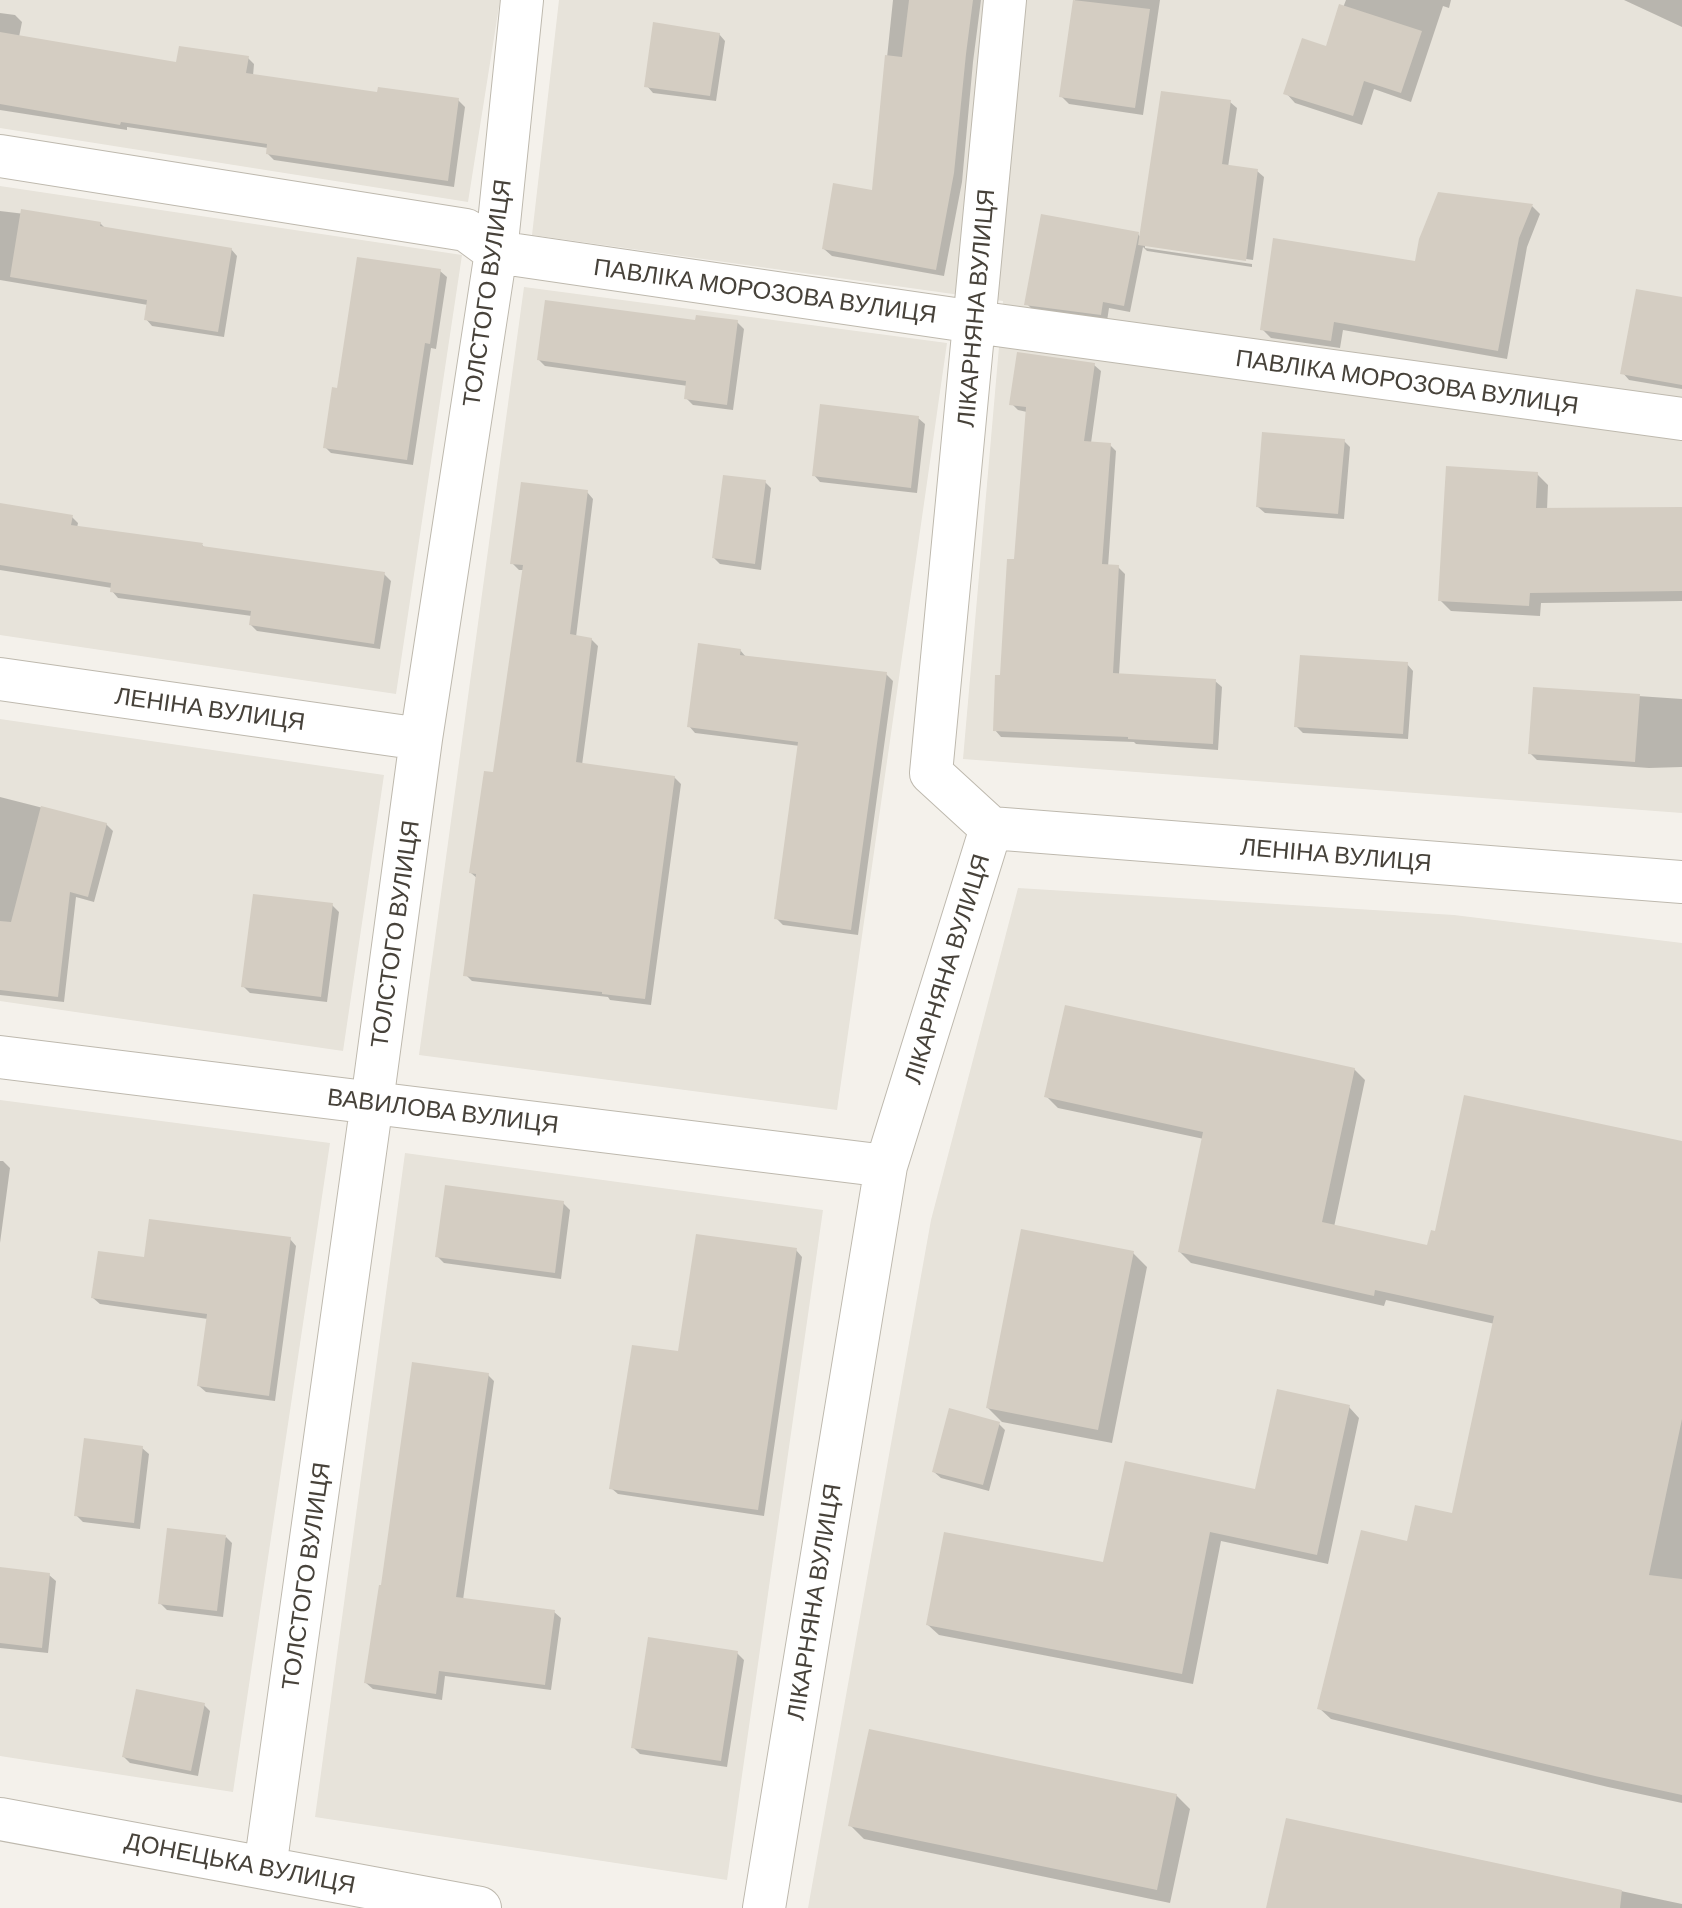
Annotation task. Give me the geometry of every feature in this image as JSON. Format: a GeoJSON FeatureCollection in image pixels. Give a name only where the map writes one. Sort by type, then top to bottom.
{"type":"FeatureCollection","features":[{"type":"Feature","properties":{"kind":"street","name":"ТОЛСТОГО ВУЛИЦЯ"},"geometry":{"type":"LineString","coordinates":[[265,1868],[421,739],[496,252],[522,0]]}},
{"type":"Feature","properties":{"kind":"street","name":"ЛІКАРНЯНА ВУЛИЦЯ"},"geometry":{"type":"LineString","coordinates":[[764,1908],[886,1166],[991,828],[931,773],[1005,0]]}},
{"type":"Feature","properties":{"kind":"street","name":"ПАВЛІКА МОРОЗОВА ВУЛИЦЯ"},"geometry":{"type":"LineString","coordinates":[[0,156],[466,230],[496,252],[975,322],[1682,419]]}},
{"type":"Feature","properties":{"kind":"street","name":"ЛЕНІНА ВУЛИЦЯ"},"geometry":{"type":"LineString","coordinates":[[0,679],[421,739]]}},
{"type":"Feature","properties":{"kind":"street","name":"ЛЕНІНА ВУЛИЦЯ"},"geometry":{"type":"LineString","coordinates":[[991,828],[1682,882]]}},
{"type":"Feature","properties":{"kind":"street","name":"ВАВИЛОВА ВУЛИЦЯ"},"geometry":{"type":"LineString","coordinates":[[0,1057],[886,1166]]}},
{"type":"Feature","properties":{"kind":"street","name":"ДОНЕЦЬКА ВУЛИЦЯ"},"geometry":{"type":"LineString","coordinates":[[0,1819],[480,1908]]}},
{"type":"Feature","properties":{"kind":"shaded area"},"geometry":{"type":"Polygon","coordinates":[[[0,0],[500,0],[468,202],[0,128],[0,0]]]}},
{"type":"Feature","properties":{"kind":"shaded area"},"geometry":{"type":"Polygon","coordinates":[[[559,0],[1682,0],[1682,813],[963,759],[1003,301],[532,235],[559,0]]]}},
{"type":"Feature","properties":{"kind":"shaded area"},"geometry":{"type":"Polygon","coordinates":[[[0,186],[462,255],[396,694],[0,635],[0,186]]]}},
{"type":"Feature","properties":{"kind":"shaded area"},"geometry":{"type":"Polygon","coordinates":[[[524,287],[947,343],[837,1110],[419,1055],[524,287]]]}},
{"type":"Feature","properties":{"kind":"shaded area"},"geometry":{"type":"Polygon","coordinates":[[[0,719],[384,775],[343,1051],[0,1001],[0,719]]]}},
{"type":"Feature","properties":{"kind":"shaded area"},"geometry":{"type":"Polygon","coordinates":[[[1018,888],[1454,915],[1682,943],[1682,1908],[808,1908],[931,1220],[1018,888]]]}},
{"type":"Feature","properties":{"kind":"shaded area"},"geometry":{"type":"Polygon","coordinates":[[[0,1100],[330,1143],[233,1792],[0,1756],[0,1100]]]}},
{"type":"Feature","properties":{"kind":"shaded area"},"geometry":{"type":"Polygon","coordinates":[[[405,1153],[823,1210],[727,1880],[315,1817],[405,1153]]]}},
{"type":"Feature","properties":{"kind":"building"},"geometry":{"type":"Polygon","coordinates":[[[909,0],[973,0],[954,173],[936,270],[822,249],[833,183],[872,190],[885,55],[902,57],[909,0]]]}},
{"type":"Feature","properties":{"kind":"building"},"geometry":{"type":"Polygon","coordinates":[[[1073,0],[1150,9],[1135,108],[1059,97],[1073,0]]]}},
{"type":"Feature","properties":{"kind":"building"},"geometry":{"type":"Polygon","coordinates":[[[1339,4],[1422,31],[1401,93],[1364,81],[1353,116],[1283,94],[1302,38],[1326,46],[1339,4]]]}},
{"type":"Feature","properties":{"kind":"building"},"geometry":{"type":"Polygon","coordinates":[[[653,22],[720,33],[710,96],[644,87],[653,22]]]}},
{"type":"Feature","properties":{"kind":"building"},"geometry":{"type":"Polygon","coordinates":[[[0,32],[176,62],[179,46],[249,56],[246,73],[377,92],[378,87],[459,98],[448,181],[266,154],[267,144],[121,122],[120,125],[0,104],[0,32]]]}},
{"type":"Feature","properties":{"kind":"building"},"geometry":{"type":"Polygon","coordinates":[[[1161,91],[1231,100],[1222,164],[1258,169],[1246,261],[1138,245],[1161,91]]]}},
{"type":"Feature","properties":{"kind":"building"},"geometry":{"type":"Polygon","coordinates":[[[1438,192],[1533,204],[1519,238],[1498,351],[1334,322],[1331,341],[1260,330],[1273,238],[1415,261],[1419,239],[1438,192]]]}},
{"type":"Feature","properties":{"kind":"building"},"geometry":{"type":"Polygon","coordinates":[[[21,209],[232,248],[218,332],[144,320],[147,300],[10,277],[21,209]]]}},
{"type":"Feature","properties":{"kind":"building"},"geometry":{"type":"Polygon","coordinates":[[[1041,214],[1139,232],[1124,306],[1103,302],[1101,315],[1024,305],[1041,214]]]}},
{"type":"Feature","properties":{"kind":"building"},"geometry":{"type":"Polygon","coordinates":[[[357,257],[441,269],[430,344],[425,343],[407,460],[323,448],[332,387],[337,388],[357,257]]]}},
{"type":"Feature","properties":{"kind":"building"},"geometry":{"type":"Polygon","coordinates":[[[1636,289],[1682,297],[1682,385],[1620,374],[1636,289]]]}},
{"type":"Feature","properties":{"kind":"building"},"geometry":{"type":"Polygon","coordinates":[[[545,300],[695,320],[696,315],[738,320],[727,405],[684,399],[686,381],[537,360],[545,300]]]}},
{"type":"Feature","properties":{"kind":"building"},"geometry":{"type":"Polygon","coordinates":[[[1017,352],[1095,363],[1084,441],[1111,443],[1102,564],[1119,565],[1113,673],[1216,679],[1213,744],[993,731],[995,675],[1000,675],[1007,559],[1014,559],[1026,407],[1009,405],[1017,352]]]}},
{"type":"Feature","properties":{"kind":"building"},"geometry":{"type":"Polygon","coordinates":[[[820,404],[919,416],[911,488],[812,476],[820,404]]]}},
{"type":"Feature","properties":{"kind":"building"},"geometry":{"type":"Polygon","coordinates":[[[1262,432],[1345,439],[1338,514],[1256,507],[1262,432]]]}},
{"type":"Feature","properties":{"kind":"building"},"geometry":{"type":"Polygon","coordinates":[[[1446,466],[1538,472],[1536,508],[1682,507],[1682,591],[1530,593],[1529,606],[1438,601],[1446,466]]]}},
{"type":"Feature","properties":{"kind":"building"},"geometry":{"type":"Polygon","coordinates":[[[723,475],[766,480],[755,564],[712,558],[723,475]]]}},
{"type":"Feature","properties":{"kind":"building"},"geometry":{"type":"Polygon","coordinates":[[[521,482],[588,490],[570,634],[592,638],[576,762],[675,776],[645,999],[463,976],[476,874],[469,873],[484,771],[493,772],[523,565],[510,564],[521,482]]]}},
{"type":"Feature","properties":{"kind":"building"},"geometry":{"type":"Polygon","coordinates":[[[0,503],[73,515],[71,525],[385,572],[374,644],[249,625],[251,611],[110,592],[111,583],[0,565],[0,503]]]}},
{"type":"Feature","properties":{"kind":"building"},"geometry":{"type":"Polygon","coordinates":[[[698,643],[741,649],[740,655],[887,672],[851,930],[774,919],[798,742],[687,727],[698,643]]]}},
{"type":"Feature","properties":{"kind":"building"},"geometry":{"type":"Polygon","coordinates":[[[1300,655],[1408,662],[1403,734],[1294,727],[1300,655]]]}},
{"type":"Feature","properties":{"kind":"building"},"geometry":{"type":"Polygon","coordinates":[[[1533,687],[1640,694],[1635,762],[1528,754],[1533,687]]]}},
{"type":"Feature","properties":{"kind":"building"},"geometry":{"type":"Polygon","coordinates":[[[41,806],[107,823],[88,897],[70,892],[58,997],[0,990],[0,921],[11,922],[41,806]]]}},
{"type":"Feature","properties":{"kind":"building"},"geometry":{"type":"Polygon","coordinates":[[[253,894],[333,903],[321,997],[241,987],[253,894]]]}},
{"type":"Feature","properties":{"kind":"building"},"geometry":{"type":"Polygon","coordinates":[[[1065,1005],[1355,1068],[1322,1222],[1427,1245],[1431,1230],[1435,1231],[1464,1095],[1682,1141],[1682,1419],[1649,1575],[1682,1579],[1682,1795],[1317,1709],[1361,1530],[1407,1541],[1415,1505],[1452,1513],[1494,1316],[1375,1290],[1374,1296],[1178,1252],[1203,1132],[1044,1097],[1065,1005]]]}},
{"type":"Feature","properties":{"kind":"building"},"geometry":{"type":"Polygon","coordinates":[[[445,1185],[564,1201],[555,1273],[435,1257],[445,1185]]]}},
{"type":"Feature","properties":{"kind":"building"},"geometry":{"type":"Polygon","coordinates":[[[149,1219],[291,1237],[269,1396],[197,1386],[207,1314],[91,1298],[98,1251],[144,1257],[149,1219]]]}},
{"type":"Feature","properties":{"kind":"building"},"geometry":{"type":"Polygon","coordinates":[[[1021,1229],[1134,1251],[1098,1430],[986,1408],[1021,1229]]]}},
{"type":"Feature","properties":{"kind":"building"},"geometry":{"type":"Polygon","coordinates":[[[696,1234],[797,1248],[758,1510],[609,1489],[632,1345],[678,1351],[696,1234]]]}},
{"type":"Feature","properties":{"kind":"building"},"geometry":{"type":"Polygon","coordinates":[[[412,1362],[489,1373],[456,1597],[555,1610],[545,1685],[439,1671],[436,1694],[364,1683],[412,1362]]]}},
{"type":"Feature","properties":{"kind":"building"},"geometry":{"type":"Polygon","coordinates":[[[1277,1389],[1350,1405],[1317,1555],[1210,1532],[1182,1674],[926,1625],[944,1532],[1103,1562],[1125,1461],[1255,1489],[1277,1389]]]}},
{"type":"Feature","properties":{"kind":"building"},"geometry":{"type":"Polygon","coordinates":[[[949,1408],[1000,1422],[983,1485],[932,1472],[949,1408]]]}},
{"type":"Feature","properties":{"kind":"building"},"geometry":{"type":"Polygon","coordinates":[[[84,1438],[143,1446],[134,1523],[74,1516],[84,1438]]]}},
{"type":"Feature","properties":{"kind":"building"},"geometry":{"type":"Polygon","coordinates":[[[167,1528],[226,1535],[217,1611],[158,1604],[167,1528]]]}},
{"type":"Feature","properties":{"kind":"building"},"geometry":{"type":"Polygon","coordinates":[[[0,1567],[50,1573],[42,1648],[0,1643],[0,1567]]]}},
{"type":"Feature","properties":{"kind":"building"},"geometry":{"type":"Polygon","coordinates":[[[648,1637],[738,1651],[721,1761],[631,1748],[648,1637]]]}},
{"type":"Feature","properties":{"kind":"building"},"geometry":{"type":"Polygon","coordinates":[[[136,1689],[205,1703],[191,1771],[122,1757],[136,1689]]]}},
{"type":"Feature","properties":{"kind":"building"},"geometry":{"type":"Polygon","coordinates":[[[869,1729],[1177,1794],[1157,1890],[848,1826],[869,1729]]]}},
{"type":"Feature","properties":{"kind":"building"},"geometry":{"type":"Polygon","coordinates":[[[1286,1818],[1622,1890],[1620,1908],[1266,1908],[1286,1818]]]}}]}
